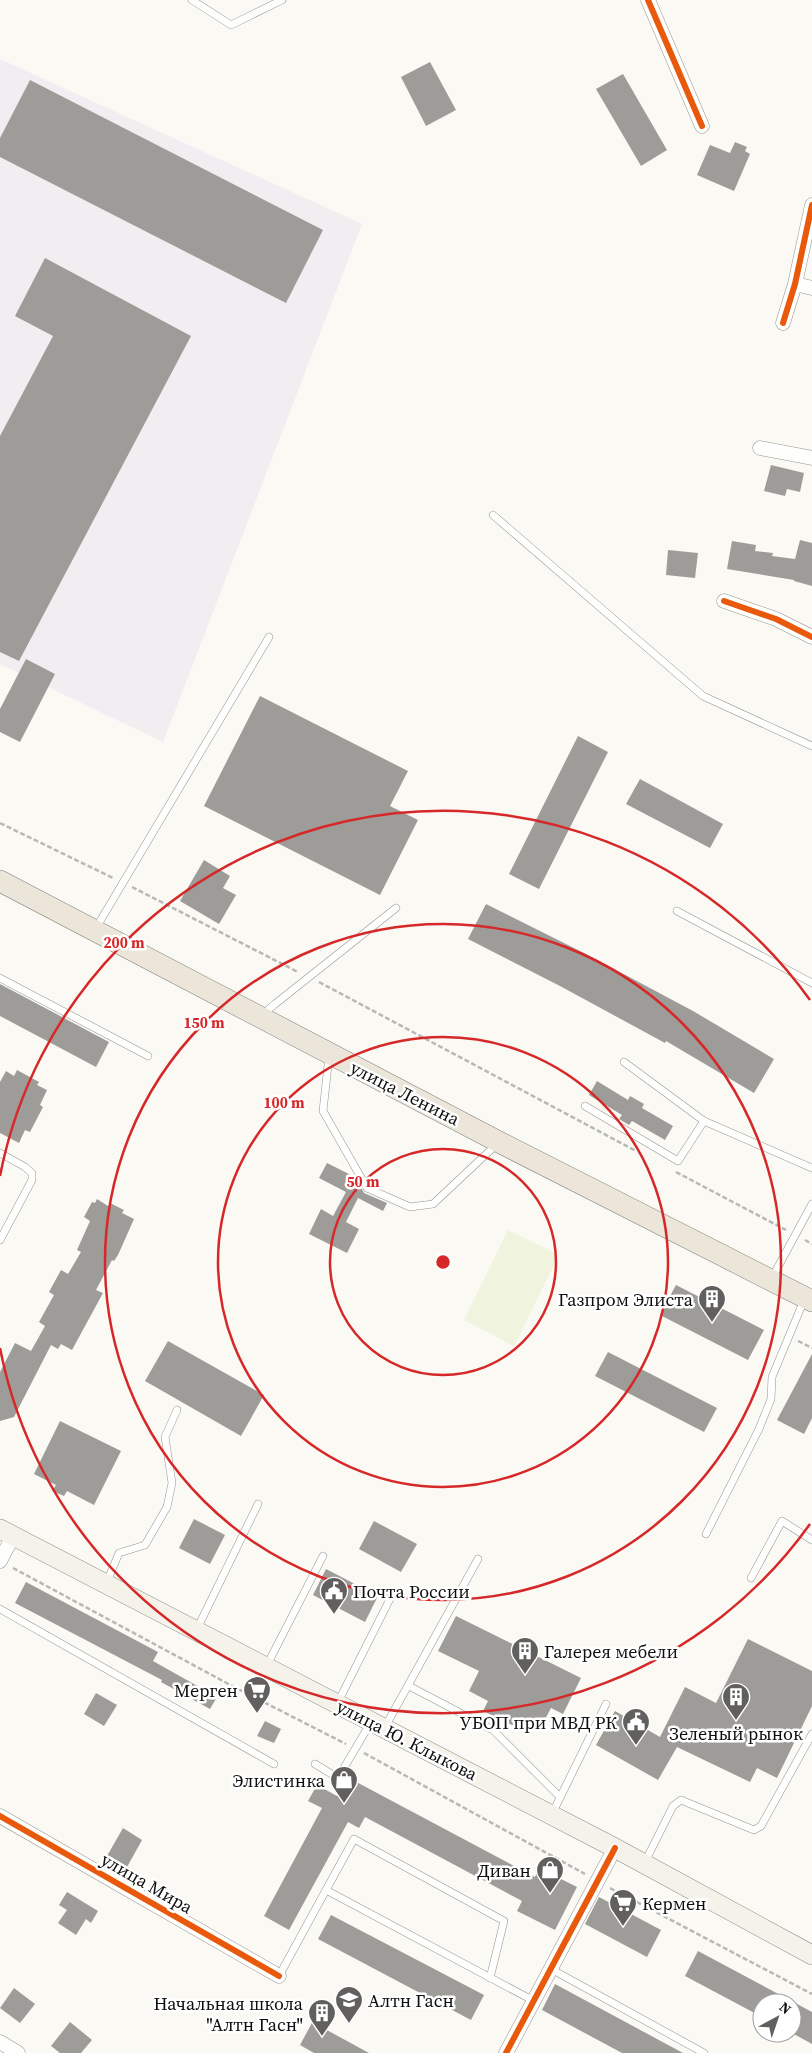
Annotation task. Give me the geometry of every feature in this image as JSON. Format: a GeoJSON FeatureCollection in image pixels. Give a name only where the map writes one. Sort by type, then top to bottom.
{"type":"FeatureCollection","features":[{"type":"Feature","properties":{"kind":"main road","name":"улица Ленина"},"geometry":{"type":"LineString","coordinates":[[0,881],[263,1020],[808,1300]]}},
{"type":"Feature","properties":{"kind":"main road","name":"улица Ю. Клыкова"},"geometry":{"type":"LineString","coordinates":[[6,1533],[615,1848],[812,1955]]}},
{"type":"Feature","properties":{"kind":"street"},"geometry":{"type":"LineString","coordinates":[[648,0],[702,126]]}},
{"type":"Feature","properties":{"kind":"street"},"geometry":{"type":"LineString","coordinates":[[783,323],[795,284],[812,205]]}},
{"type":"Feature","properties":{"kind":"street"},"geometry":{"type":"LineString","coordinates":[[795,284],[812,288]]}},
{"type":"Feature","properties":{"kind":"street"},"geometry":{"type":"LineString","coordinates":[[760,448],[812,458]]}},
{"type":"Feature","properties":{"kind":"street"},"geometry":{"type":"LineString","coordinates":[[724,601],[776,619],[812,637]]}},
{"type":"Feature","properties":{"kind":"street"},"geometry":{"type":"LineString","coordinates":[[4,1563],[6,1533]]}},
{"type":"Feature","properties":{"kind":"street","name":"улица Мира"},"geometry":{"type":"LineString","coordinates":[[0,1816],[279,1976]]}},
{"type":"Feature","properties":{"kind":"street"},"geometry":{"type":"LineString","coordinates":[[506,2053],[615,1848]]}},
{"type":"Feature","properties":{"kind":"street"},"geometry":{"type":"LineString","coordinates":[[0,2042],[18,2053]]}},
{"type":"Feature","properties":{"kind":"lane"},"geometry":{"type":"LineString","coordinates":[[192,0],[230,25],[282,0]]}},
{"type":"Feature","properties":{"kind":"lane"},"geometry":{"type":"LineString","coordinates":[[493,515],[703,696],[812,746]]}},
{"type":"Feature","properties":{"kind":"lane"},"geometry":{"type":"LineString","coordinates":[[95,931],[269,637]]}},
{"type":"Feature","properties":{"kind":"lane"},"geometry":{"type":"LineString","coordinates":[[263,1020],[268,1010],[396,908]]}},
{"type":"Feature","properties":{"kind":"lane"},"geometry":{"type":"LineString","coordinates":[[677,911],[812,983]]}},
{"type":"Feature","properties":{"kind":"lane"},"geometry":{"type":"LineString","coordinates":[[0,978],[148,1056]]}},
{"type":"Feature","properties":{"kind":"lane"},"geometry":{"type":"LineString","coordinates":[[329,1054],[323,1112],[366,1188],[410,1207],[433,1204],[499,1142]]}},
{"type":"Feature","properties":{"kind":"lane"},"geometry":{"type":"LineString","coordinates":[[624,1062],[704,1122],[812,1168]]}},
{"type":"Feature","properties":{"kind":"lane"},"geometry":{"type":"LineString","coordinates":[[585,1106],[678,1161],[704,1122]]}},
{"type":"Feature","properties":{"kind":"lane"},"geometry":{"type":"LineString","coordinates":[[0,1153],[32,1173],[32,1180],[0,1240]]}},
{"type":"Feature","properties":{"kind":"lane"},"geometry":{"type":"LineString","coordinates":[[771,1281],[794,1234],[812,1204]]}},
{"type":"Feature","properties":{"kind":"lane"},"geometry":{"type":"LineString","coordinates":[[706,1534],[759,1429],[771,1399],[772,1377],[788,1336],[808,1300]]}},
{"type":"Feature","properties":{"kind":"lane"},"geometry":{"type":"LineString","coordinates":[[106,1584],[119,1553],[144,1546],[167,1507],[172,1483],[165,1437],[177,1410]]}},
{"type":"Feature","properties":{"kind":"lane"},"geometry":{"type":"LineString","coordinates":[[196,1631],[258,1504]]}},
{"type":"Feature","properties":{"kind":"lane"},"geometry":{"type":"LineString","coordinates":[[751,1578],[782,1521],[812,1540]]}},
{"type":"Feature","properties":{"kind":"lane"},"geometry":{"type":"LineString","coordinates":[[266,1667],[323,1556]]}},
{"type":"Feature","properties":{"kind":"lane"},"geometry":{"type":"LineString","coordinates":[[315,1764],[338,1778],[355,1749],[409,1686],[478,1560]]}},
{"type":"Feature","properties":{"kind":"lane"},"geometry":{"type":"LineString","coordinates":[[337,1704],[393,1592]]}},
{"type":"Feature","properties":{"kind":"lane"},"geometry":{"type":"LineString","coordinates":[[0,1610],[274,1764]]}},
{"type":"Feature","properties":{"kind":"lane"},"geometry":{"type":"LineString","coordinates":[[409,1686],[493,1730],[559,1796]]}},
{"type":"Feature","properties":{"kind":"lane"},"geometry":{"type":"LineString","coordinates":[[551,1815],[606,1704]]}},
{"type":"Feature","properties":{"kind":"lane"},"geometry":{"type":"LineString","coordinates":[[644,1864],[673,1806],[681,1800],[754,1830],[761,1826],[812,1734]]}},
{"type":"Feature","properties":{"kind":"lane"},"geometry":{"type":"LineString","coordinates":[[279,1976],[354,1839],[504,1921],[490,1978]]}},
{"type":"Feature","properties":{"kind":"lane"},"geometry":{"type":"LineString","coordinates":[[326,1890],[534,2001]]}},
{"type":"Feature","properties":{"kind":"lane"},"geometry":{"type":"LineString","coordinates":[[551,1969],[704,2053]]}},
{"type":"Feature","properties":{"kind":"path"},"geometry":{"type":"LineString","coordinates":[[0,823],[309,977],[644,1155]]}},
{"type":"Feature","properties":{"kind":"path"},"geometry":{"type":"LineString","coordinates":[[671,1169],[812,1244]]}},
{"type":"Feature","properties":{"kind":"path"},"geometry":{"type":"LineString","coordinates":[[788,1336],[812,1348]]}},
{"type":"Feature","properties":{"kind":"path"},"geometry":{"type":"LineString","coordinates":[[4,1563],[812,1994]]}},
{"type":"Feature","properties":{"kind":"shaded area"},"geometry":{"type":"Polygon","coordinates":[[[0,59],[362,224],[163,742],[0,664],[0,59]]]}},
{"type":"Feature","properties":{"kind":"green space"},"geometry":{"type":"Polygon","coordinates":[[[508,1230],[559,1255],[514,1346],[464,1320],[508,1230]]]}},
{"type":"Feature","properties":{"kind":"building"},"geometry":{"type":"Polygon","coordinates":[[[430,62],[456,110],[426,126],[401,77],[430,62]]]}},
{"type":"Feature","properties":{"kind":"building"},"geometry":{"type":"Polygon","coordinates":[[[623,74],[667,150],[641,166],[596,89],[623,74]]]}},
{"type":"Feature","properties":{"kind":"building"},"geometry":{"type":"Polygon","coordinates":[[[30,80],[323,230],[286,303],[0,157],[0,138],[30,80]]]}},
{"type":"Feature","properties":{"kind":"building"},"geometry":{"type":"Polygon","coordinates":[[[735,142],[747,147],[745,151],[750,154],[734,191],[697,175],[710,145],[730,153],[735,142]]]}},
{"type":"Feature","properties":{"kind":"building"},"geometry":{"type":"Polygon","coordinates":[[[45,258],[191,336],[19,661],[0,652],[0,436],[53,336],[15,316],[45,258]]]}},
{"type":"Feature","properties":{"kind":"building"},"geometry":{"type":"Polygon","coordinates":[[[771,465],[804,473],[800,492],[787,489],[785,496],[764,491],[771,465]]]}},
{"type":"Feature","properties":{"kind":"building"},"geometry":{"type":"Polygon","coordinates":[[[800,540],[812,543],[812,586],[794,580],[727,569],[732,541],[756,545],[755,551],[773,553],[772,556],[795,559],[800,540]]]}},
{"type":"Feature","properties":{"kind":"building"},"geometry":{"type":"Polygon","coordinates":[[[668,550],[698,553],[695,578],[666,575],[668,550]]]}},
{"type":"Feature","properties":{"kind":"building"},"geometry":{"type":"Polygon","coordinates":[[[26,659],[55,674],[20,742],[0,732],[0,709],[26,659]]]}},
{"type":"Feature","properties":{"kind":"building"},"geometry":{"type":"Polygon","coordinates":[[[260,696],[408,771],[390,806],[418,820],[380,895],[204,806],[260,696]]]}},
{"type":"Feature","properties":{"kind":"building"},"geometry":{"type":"Polygon","coordinates":[[[578,736],[608,752],[539,889],[509,874],[578,736]]]}},
{"type":"Feature","properties":{"kind":"building"},"geometry":{"type":"Polygon","coordinates":[[[640,779],[723,824],[710,848],[626,804],[640,779]]]}},
{"type":"Feature","properties":{"kind":"building"},"geometry":{"type":"Polygon","coordinates":[[[204,860],[230,876],[223,888],[236,895],[219,924],[180,901],[204,860]]]}},
{"type":"Feature","properties":{"kind":"building"},"geometry":{"type":"Polygon","coordinates":[[[486,904],[588,955],[693,1011],[774,1059],[754,1093],[666,1041],[665,1043],[468,939],[486,904]]]}},
{"type":"Feature","properties":{"kind":"building"},"geometry":{"type":"Polygon","coordinates":[[[0,984],[109,1042],[96,1067],[0,1016],[0,984]]]}},
{"type":"Feature","properties":{"kind":"building"},"geometry":{"type":"Polygon","coordinates":[[[17,1070],[39,1082],[37,1085],[47,1090],[40,1105],[43,1107],[30,1132],[25,1130],[19,1143],[0,1133],[0,1082],[6,1071],[14,1076],[17,1070]]]}},
{"type":"Feature","properties":{"kind":"building"},"geometry":{"type":"Polygon","coordinates":[[[597,1081],[628,1100],[630,1096],[644,1104],[642,1108],[673,1126],[665,1140],[632,1121],[629,1125],[619,1119],[622,1115],[589,1095],[597,1081]]]}},
{"type":"Feature","properties":{"kind":"building"},"geometry":{"type":"Polygon","coordinates":[[[327,1163],[355,1177],[364,1193],[387,1203],[383,1211],[358,1198],[346,1222],[359,1229],[347,1253],[309,1234],[321,1209],[333,1216],[346,1192],[319,1178],[327,1163]]]}},
{"type":"Feature","properties":{"kind":"building"},"geometry":{"type":"Polygon","coordinates":[[[97,1199],[108,1206],[110,1203],[124,1210],[122,1213],[134,1219],[118,1255],[114,1261],[112,1260],[96,1290],[103,1293],[72,1350],[61,1344],[58,1349],[51,1345],[14,1417],[0,1421],[0,1372],[15,1343],[31,1351],[45,1326],[39,1322],[54,1295],[49,1292],[61,1270],[68,1274],[81,1252],[77,1250],[90,1221],[84,1217],[92,1202],[95,1203],[97,1199]]]}},
{"type":"Feature","properties":{"kind":"building","name":"Газпром Элиста"},"geometry":{"type":"Polygon","coordinates":[[[676,1285],[764,1330],[748,1360],[660,1315],[676,1285]]]}},
{"type":"Feature","properties":{"kind":"building"},"geometry":{"type":"Polygon","coordinates":[[[168,1341],[264,1395],[241,1436],[145,1381],[168,1341]]]}},
{"type":"Feature","properties":{"kind":"building"},"geometry":{"type":"Polygon","coordinates":[[[608,1352],[717,1408],[704,1432],[595,1376],[608,1352]]]}},
{"type":"Feature","properties":{"kind":"building"},"geometry":{"type":"Polygon","coordinates":[[[812,1354],[812,1418],[804,1434],[777,1420],[812,1354]]]}},
{"type":"Feature","properties":{"kind":"building"},"geometry":{"type":"Polygon","coordinates":[[[60,1421],[121,1451],[94,1505],[67,1491],[64,1496],[52,1491],[56,1485],[34,1474],[60,1421]]]}},
{"type":"Feature","properties":{"kind":"building"},"geometry":{"type":"Polygon","coordinates":[[[194,1519],[225,1535],[210,1564],[179,1548],[194,1519]]]}},
{"type":"Feature","properties":{"kind":"building"},"geometry":{"type":"Polygon","coordinates":[[[374,1521],[417,1544],[401,1572],[359,1549],[374,1521]]]}},
{"type":"Feature","properties":{"kind":"building"},"geometry":{"type":"Polygon","coordinates":[[[326,1569],[378,1596],[365,1622],[313,1595],[326,1569]]]}},
{"type":"Feature","properties":{"kind":"building"},"geometry":{"type":"Polygon","coordinates":[[[26,1582],[158,1652],[153,1661],[217,1697],[210,1709],[161,1682],[162,1680],[15,1603],[26,1582]]]}},
{"type":"Feature","properties":{"kind":"building","name":"Галерея мебели"},"geometry":{"type":"Polygon","coordinates":[[[456,1616],[581,1678],[563,1714],[551,1708],[541,1727],[521,1717],[516,1727],[483,1711],[488,1701],[469,1691],[479,1671],[438,1651],[456,1616]]]}},
{"type":"Feature","properties":{"kind":"building","name":"Зеленый рынок"},"geometry":{"type":"Polygon","coordinates":[[[748,1639],[812,1671],[812,1706],[777,1778],[757,1768],[750,1782],[677,1747],[658,1780],[596,1745],[615,1711],[660,1737],[685,1687],[716,1703],[748,1639]]]}},
{"type":"Feature","properties":{"kind":"building"},"geometry":{"type":"Polygon","coordinates":[[[96,1693],[117,1705],[104,1726],[84,1714],[96,1693]]]}},
{"type":"Feature","properties":{"kind":"building"},"geometry":{"type":"Polygon","coordinates":[[[265,1721],[281,1729],[274,1743],[257,1736],[265,1721]]]}},
{"type":"Feature","properties":{"kind":"building"},"geometry":{"type":"Polygon","coordinates":[[[347,1777],[535,1877],[539,1868],[577,1887],[555,1930],[517,1911],[522,1901],[365,1817],[359,1828],[348,1822],[289,1930],[264,1916],[322,1808],[308,1801],[317,1785],[337,1796],[347,1777]]]}},
{"type":"Feature","properties":{"kind":"building"},"geometry":{"type":"Polygon","coordinates":[[[123,1828],[142,1840],[127,1867],[107,1856],[123,1828]]]}},
{"type":"Feature","properties":{"kind":"building"},"geometry":{"type":"Polygon","coordinates":[[[67,1892],[98,1911],[91,1923],[86,1919],[76,1935],[58,1923],[67,1910],[59,1905],[67,1892]]]}},
{"type":"Feature","properties":{"kind":"building","name":"Кермен"},"geometry":{"type":"Polygon","coordinates":[[[599,1897],[661,1930],[647,1957],[585,1924],[599,1897]]]}},
{"type":"Feature","properties":{"kind":"building"},"geometry":{"type":"Polygon","coordinates":[[[331,1915],[484,1995],[471,2020],[318,1939],[331,1915]]]}},
{"type":"Feature","properties":{"kind":"building"},"geometry":{"type":"Polygon","coordinates":[[[698,1951],[776,1993],[752,1993],[752,2012],[685,1976],[698,1951]]]}},
{"type":"Feature","properties":{"kind":"building"},"geometry":{"type":"Polygon","coordinates":[[[555,1984],[683,2053],[622,2053],[542,2010],[555,1984]]]}},
{"type":"Feature","properties":{"kind":"building"},"geometry":{"type":"Polygon","coordinates":[[[14,1988],[35,2004],[20,2023],[0,2008],[14,1988]]]}},
{"type":"Feature","properties":{"kind":"building"},"geometry":{"type":"Polygon","coordinates":[[[802,2007],[812,2012],[812,2044],[802,2038],[802,2007]]]}},
{"type":"Feature","properties":{"kind":"building","name":"Начальная школа \"Алтн Гасн\""},"geometry":{"type":"Polygon","coordinates":[[[314,2019],[327,2026],[325,2029],[369,2053],[314,2053],[300,2045],[314,2019]]]}},
{"type":"Feature","properties":{"kind":"building"},"geometry":{"type":"Polygon","coordinates":[[[70,2022],[92,2040],[81,2053],[60,2053],[51,2046],[70,2022]]]}},
{"type":"Feature","properties":{"kind":"cycle path"},"geometry":{"type":"LineString","coordinates":[[648,0],[702,126]]}},
{"type":"Feature","properties":{"kind":"cycle path"},"geometry":{"type":"LineString","coordinates":[[783,323],[795,284],[812,205]]}},
{"type":"Feature","properties":{"kind":"cycle path"},"geometry":{"type":"LineString","coordinates":[[724,601],[776,619],[812,637]]}},
{"type":"Feature","properties":{"kind":"cycle path"},"geometry":{"type":"LineString","coordinates":[[0,1816],[279,1976]]}},
{"type":"Feature","properties":{"kind":"cycle path"},"geometry":{"type":"LineString","coordinates":[[506,2053],[615,1848]]}},
{"type":"Feature","properties":{"kind":"place","name":"Газпром Элиста"},"geometry":{"type":"Point","coordinates":[712,1323]}},
{"type":"Feature","properties":{"kind":"place","name":"Почта России"},"geometry":{"type":"Point","coordinates":[334,1615]}},
{"type":"Feature","properties":{"kind":"place","name":"Галерея мебели"},"geometry":{"type":"Point","coordinates":[525,1675]}},
{"type":"Feature","properties":{"kind":"place","name":"Мерген"},"geometry":{"type":"Point","coordinates":[257,1714]}},
{"type":"Feature","properties":{"kind":"place","name":"Зеленый рынок"},"geometry":{"type":"Point","coordinates":[736,1721]}},
{"type":"Feature","properties":{"kind":"place","name":"УБОП при МВД РК"},"geometry":{"type":"Point","coordinates":[636,1746]}},
{"type":"Feature","properties":{"kind":"place","name":"Элистинка"},"geometry":{"type":"Point","coordinates":[344,1804]}},
{"type":"Feature","properties":{"kind":"place","name":"Диван"},"geometry":{"type":"Point","coordinates":[550,1894]}},
{"type":"Feature","properties":{"kind":"place","name":"Кермен"},"geometry":{"type":"Point","coordinates":[623,1927]}},
{"type":"Feature","properties":{"kind":"place","name":"Алтн Гасн"},"geometry":{"type":"Point","coordinates":[349,2024]}},
{"type":"Feature","properties":{"kind":"place","name":"Начальная школа \"Алтн Гасн\""},"geometry":{"type":"Point","coordinates":[322,2037]}}]}
